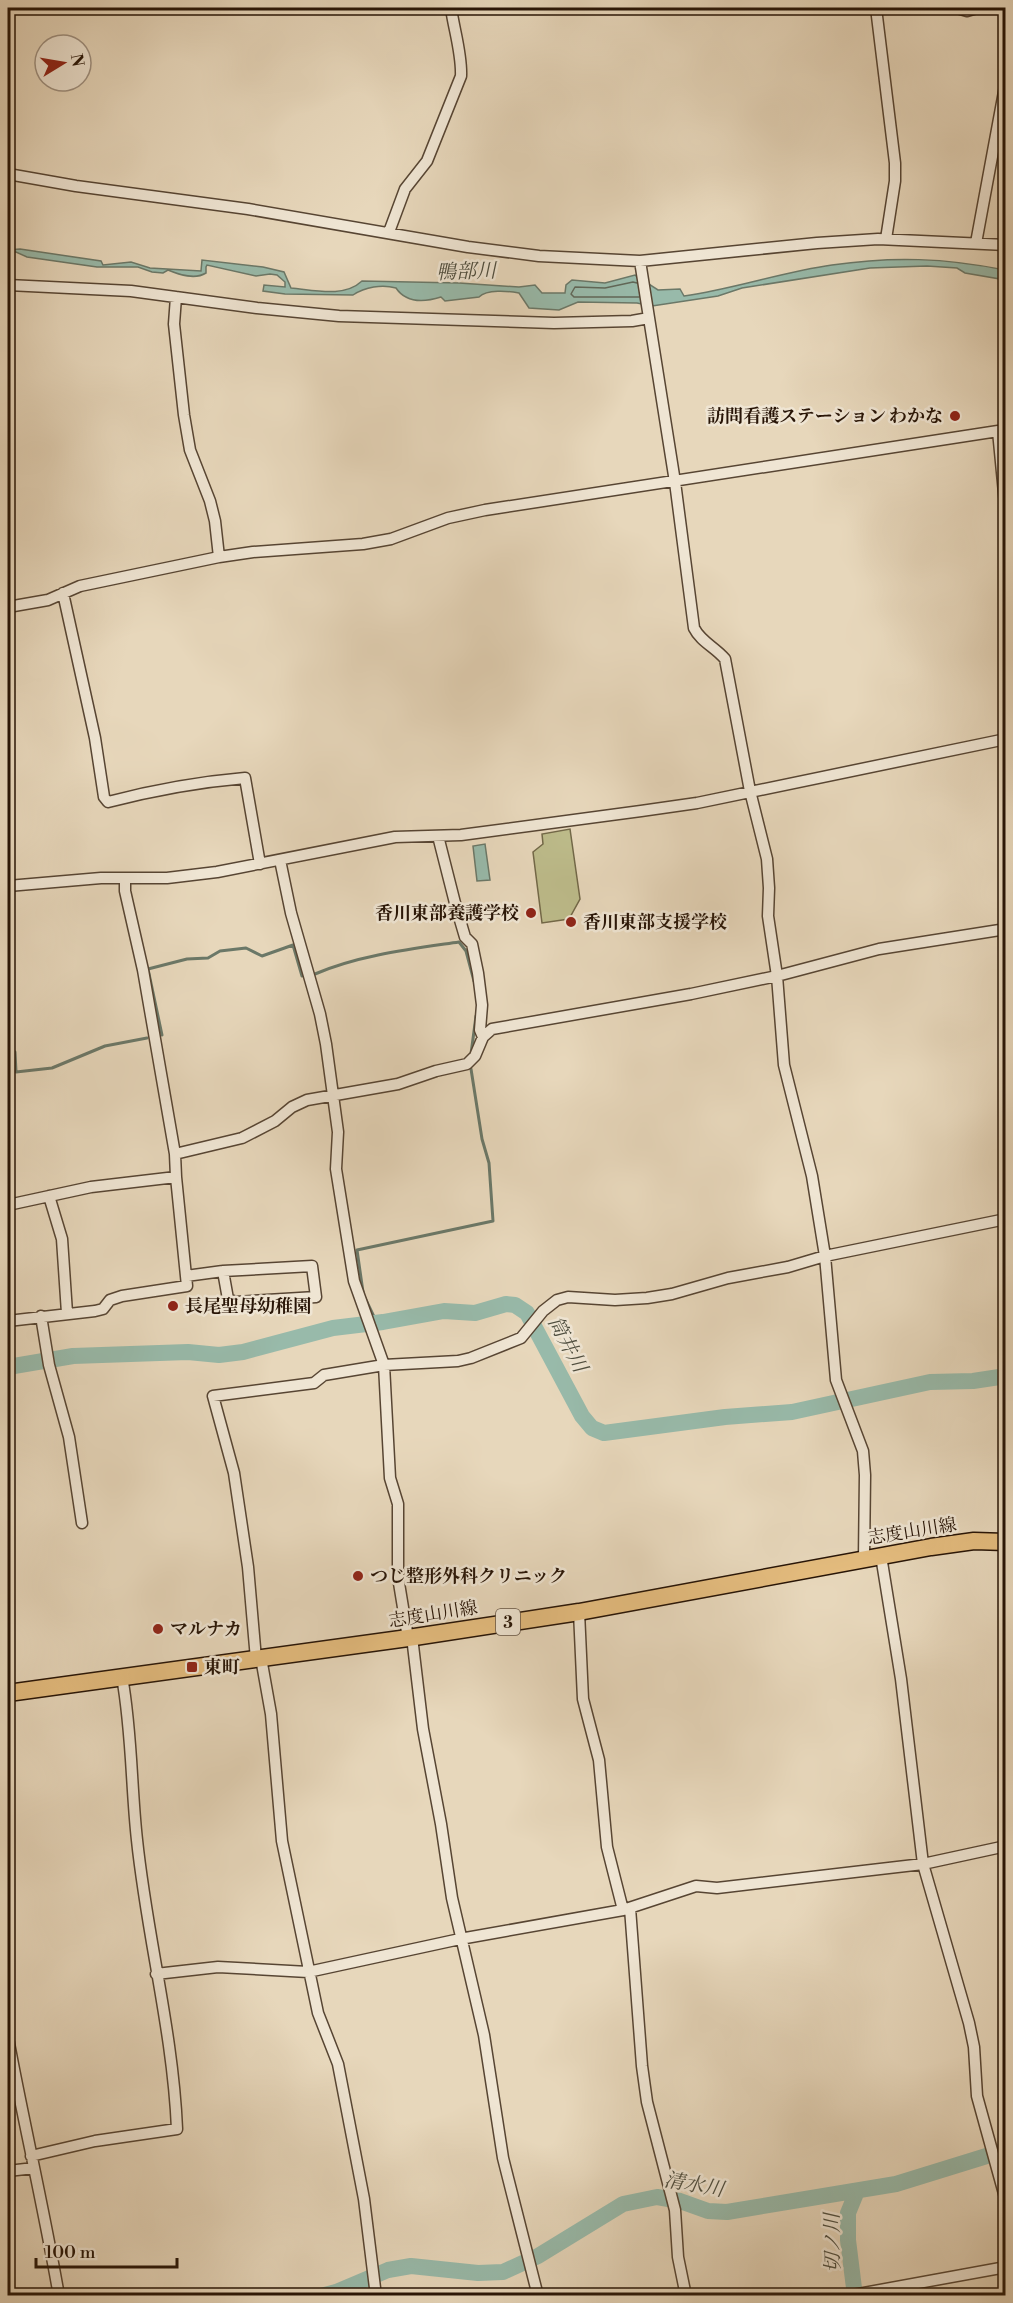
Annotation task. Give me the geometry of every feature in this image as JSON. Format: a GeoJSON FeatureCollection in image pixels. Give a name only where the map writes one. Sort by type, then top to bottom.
{"type":"FeatureCollection","features":[{"type":"Feature","properties":{"kind":"main road","name":"志度山川線"},"geometry":{"type":"LineString","coordinates":[[8,1693],[410,1638],[579,1612],[873,1557],[974,1541],[1005,1542]]}},
{"type":"Feature","properties":{"kind":"street"},"geometry":{"type":"LineString","coordinates":[[389,232],[405,189],[427,160],[461,76],[462,62],[454,34],[451,8]]}},
{"type":"Feature","properties":{"kind":"street"},"geometry":{"type":"LineString","coordinates":[[882,8],[876,8],[895,163],[894,188],[886,239]]}},
{"type":"Feature","properties":{"kind":"street"},"geometry":{"type":"LineString","coordinates":[[957,8],[967,11],[977,8]]}},
{"type":"Feature","properties":{"kind":"street"},"geometry":{"type":"LineString","coordinates":[[976,243],[1005,81]]}},
{"type":"Feature","properties":{"kind":"street"},"geometry":{"type":"LineString","coordinates":[[8,174],[389,232],[468,247],[640,265],[817,243],[886,239],[1005,245]]}},
{"type":"Feature","properties":{"kind":"street"},"geometry":{"type":"LineString","coordinates":[[640,265],[675,482],[694,628],[700,638],[725,659],[750,791],[766,859],[769,888],[768,916],[777,976],[784,1065],[809,1165],[825,1256],[836,1380],[864,1459],[873,1557],[901,1679],[922,1864],[969,2023],[974,2047],[977,2096],[1005,2201]]}},
{"type":"Feature","properties":{"kind":"street"},"geometry":{"type":"LineString","coordinates":[[8,285],[131,291],[257,308],[339,316],[554,323],[632,321],[648,315]]}},
{"type":"Feature","properties":{"kind":"street"},"geometry":{"type":"LineString","coordinates":[[176,297],[174,324],[184,415],[190,450],[210,501],[215,521],[219,557]]}},
{"type":"Feature","properties":{"kind":"street"},"geometry":{"type":"LineString","coordinates":[[8,607],[35,604],[80,586],[219,557],[253,552],[363,544],[391,539],[448,518],[1002,431],[1005,514]]}},
{"type":"Feature","properties":{"kind":"street"},"geometry":{"type":"LineString","coordinates":[[63,593],[95,738],[104,797],[108,802],[170,787],[245,778],[260,864]]}},
{"type":"Feature","properties":{"kind":"street"},"geometry":{"type":"LineString","coordinates":[[8,886],[83,879],[167,878],[260,864],[395,837],[438,836],[641,812],[1005,739]]}},
{"type":"Feature","properties":{"kind":"street"},"geometry":{"type":"LineString","coordinates":[[438,836],[465,937],[472,945],[482,1005],[480,1030],[483,1037]]}},
{"type":"Feature","properties":{"kind":"street"},"geometry":{"type":"LineString","coordinates":[[280,860],[291,913],[320,1014],[338,1132],[336,1169],[354,1281],[358,1299],[384,1365],[390,1478],[398,1504],[398,1577],[460,1939],[484,2035],[503,2158],[538,2295]]}},
{"type":"Feature","properties":{"kind":"street"},"geometry":{"type":"LineString","coordinates":[[8,1321],[104,1309],[110,1300],[122,1296],[187,1286],[175,1154],[143,970],[124,878]]}},
{"type":"Feature","properties":{"kind":"street"},"geometry":{"type":"LineString","coordinates":[[175,1154],[242,1138],[307,1100],[398,1084],[436,1071],[467,1064],[475,1056],[483,1037],[492,1029],[777,976],[879,949],[1005,929]]}},
{"type":"Feature","properties":{"kind":"street"},"geometry":{"type":"LineString","coordinates":[[8,1205],[91,1187],[176,1177]]}},
{"type":"Feature","properties":{"kind":"street"},"geometry":{"type":"LineString","coordinates":[[49,1196],[63,1239],[67,1313]]}},
{"type":"Feature","properties":{"kind":"street"},"geometry":{"type":"LineString","coordinates":[[376,2295],[364,2199],[338,2064],[318,2013],[282,1841],[271,1714],[259,1658],[234,1473],[213,1396],[314,1383],[324,1375],[384,1365],[458,1361],[521,1338],[543,1311],[557,1300],[568,1297],[615,1300],[672,1294],[728,1278],[788,1267],[825,1256],[1005,1219]]}},
{"type":"Feature","properties":{"kind":"street"},"geometry":{"type":"LineString","coordinates":[[186,1275],[223,1271],[312,1266],[316,1297],[237,1302],[228,1299],[223,1271]]}},
{"type":"Feature","properties":{"kind":"street"},"geometry":{"type":"LineString","coordinates":[[40,1316],[48,1360],[69,1437],[82,1523]]}},
{"type":"Feature","properties":{"kind":"street"},"geometry":{"type":"LineString","coordinates":[[579,1612],[583,1699],[599,1760],[607,1847],[626,1909],[647,2102],[675,2210],[678,2257],[686,2295]]}},
{"type":"Feature","properties":{"kind":"street"},"geometry":{"type":"LineString","coordinates":[[31,2156],[95,2141],[177,2129],[175,2082],[156,1974],[137,1840],[130,1719],[122,1677]]}},
{"type":"Feature","properties":{"kind":"street"},"geometry":{"type":"LineString","coordinates":[[156,1974],[218,1967],[308,1971],[460,1939],[626,1909],[696,1886],[717,1888],[922,1864],[1005,1846]]}},
{"type":"Feature","properties":{"kind":"street"},"geometry":{"type":"LineString","coordinates":[[8,2038],[59,2295]]}},
{"type":"Feature","properties":{"kind":"street"},"geometry":{"type":"LineString","coordinates":[[8,2171],[34,2168]]}},
{"type":"Feature","properties":{"kind":"street"},"geometry":{"type":"LineString","coordinates":[[848,2295],[1005,2267]]}},
{"type":"Feature","properties":{"kind":"shaded area"},"geometry":{"type":"Polygon","coordinates":[[[570,829],[580,899],[569,919],[542,923],[533,852],[543,844],[542,834],[570,829]]]}},
{"type":"Feature","properties":{"kind":"water"},"geometry":{"type":"Polygon","coordinates":[[[20,249],[101,261],[103,265],[131,262],[150,268],[201,271],[202,260],[263,267],[284,272],[291,288],[328,292],[347,290],[362,281],[519,287],[535,285],[542,293],[565,293],[566,285],[572,280],[605,283],[635,275],[658,290],[680,289],[684,296],[813,268],[898,259],[961,263],[1005,270],[1006,280],[965,273],[957,268],[927,266],[870,268],[742,288],[718,296],[652,306],[637,303],[578,302],[559,310],[529,308],[519,293],[504,291],[445,301],[441,297],[429,300],[410,299],[396,288],[385,286],[368,288],[353,295],[285,294],[263,291],[264,285],[285,287],[285,282],[277,275],[256,276],[207,265],[206,273],[192,276],[168,270],[163,273],[152,272],[138,267],[97,267],[8,252],[8,250],[20,249]]]}},
{"type":"Feature","properties":{"kind":"water"},"geometry":{"type":"Polygon","coordinates":[[[485,844],[490,880],[477,881],[473,846],[485,844]]]}},
{"type":"Feature","properties":{"kind":"waterway"},"geometry":{"type":"LineString","coordinates":[[315,974],[367,957],[459,942],[466,951],[474,981]]}},
{"type":"Feature","properties":{"kind":"waterway"},"geometry":{"type":"LineString","coordinates":[[162,1035],[148,969],[187,959],[208,958],[220,951],[246,948],[262,956],[293,945],[302,976]]}},
{"type":"Feature","properties":{"kind":"waterway"},"geometry":{"type":"LineString","coordinates":[[471,1054],[476,1016]]}},
{"type":"Feature","properties":{"kind":"waterway"},"geometry":{"type":"LineString","coordinates":[[8,1047],[15,1052],[16,1072],[52,1068],[105,1046],[147,1038]]}},
{"type":"Feature","properties":{"kind":"waterway"},"geometry":{"type":"LineString","coordinates":[[363,1292],[357,1250],[493,1221],[489,1163],[482,1139],[471,1069]]}},
{"type":"Feature","properties":{"kind":"waterway"},"geometry":{"type":"LineString","coordinates":[[365,1298],[377,1323]]}},
{"type":"Feature","properties":{"kind":"waterway","name":"筒井川"},"geometry":{"type":"LineString","coordinates":[[8,1367],[73,1356],[188,1352],[219,1355],[243,1352],[333,1328],[444,1311],[475,1313],[506,1304],[515,1305],[527,1313],[582,1416],[592,1428],[604,1433],[725,1417],[792,1412],[930,1382],[973,1381],[1006,1376]]}},
{"type":"Feature","properties":{"kind":"waterway","name":"清水川"},"geometry":{"type":"LineString","coordinates":[[321,2296],[388,2270],[411,2266],[478,2273],[503,2272],[538,2256],[623,2204],[657,2197],[680,2201],[708,2211],[727,2212],[896,2184],[1006,2150]]}},
{"type":"Feature","properties":{"kind":"waterway","name":"切ノ川"},"geometry":{"type":"LineString","coordinates":[[855,2296],[848,2240],[848,2213],[857,2191]]}},
{"type":"Feature","properties":{"kind":"place","name":"訪問看護ステーション わかな"},"geometry":{"type":"Point","coordinates":[955,416]}},
{"type":"Feature","properties":{"kind":"place","name":"香川東部養護学校"},"geometry":{"type":"Point","coordinates":[531,913]}},
{"type":"Feature","properties":{"kind":"place","name":"香川東部支援学校"},"geometry":{"type":"Point","coordinates":[571,922]}},
{"type":"Feature","properties":{"kind":"place","name":"長尾聖母幼稚園"},"geometry":{"type":"Point","coordinates":[173,1306]}},
{"type":"Feature","properties":{"kind":"place","name":"つじ整形外科クリニック"},"geometry":{"type":"Point","coordinates":[358,1576]}},
{"type":"Feature","properties":{"kind":"place","name":"マルナカ"},"geometry":{"type":"Point","coordinates":[158,1629]}},
{"type":"Feature","properties":{"kind":"place","name":"東町"},"geometry":{"type":"Point","coordinates":[192,1667]}},
{"type":"Feature","properties":{"kind":"water label","name":"鴨部川"},"geometry":{"type":"Point","coordinates":[466,271]}}]}
